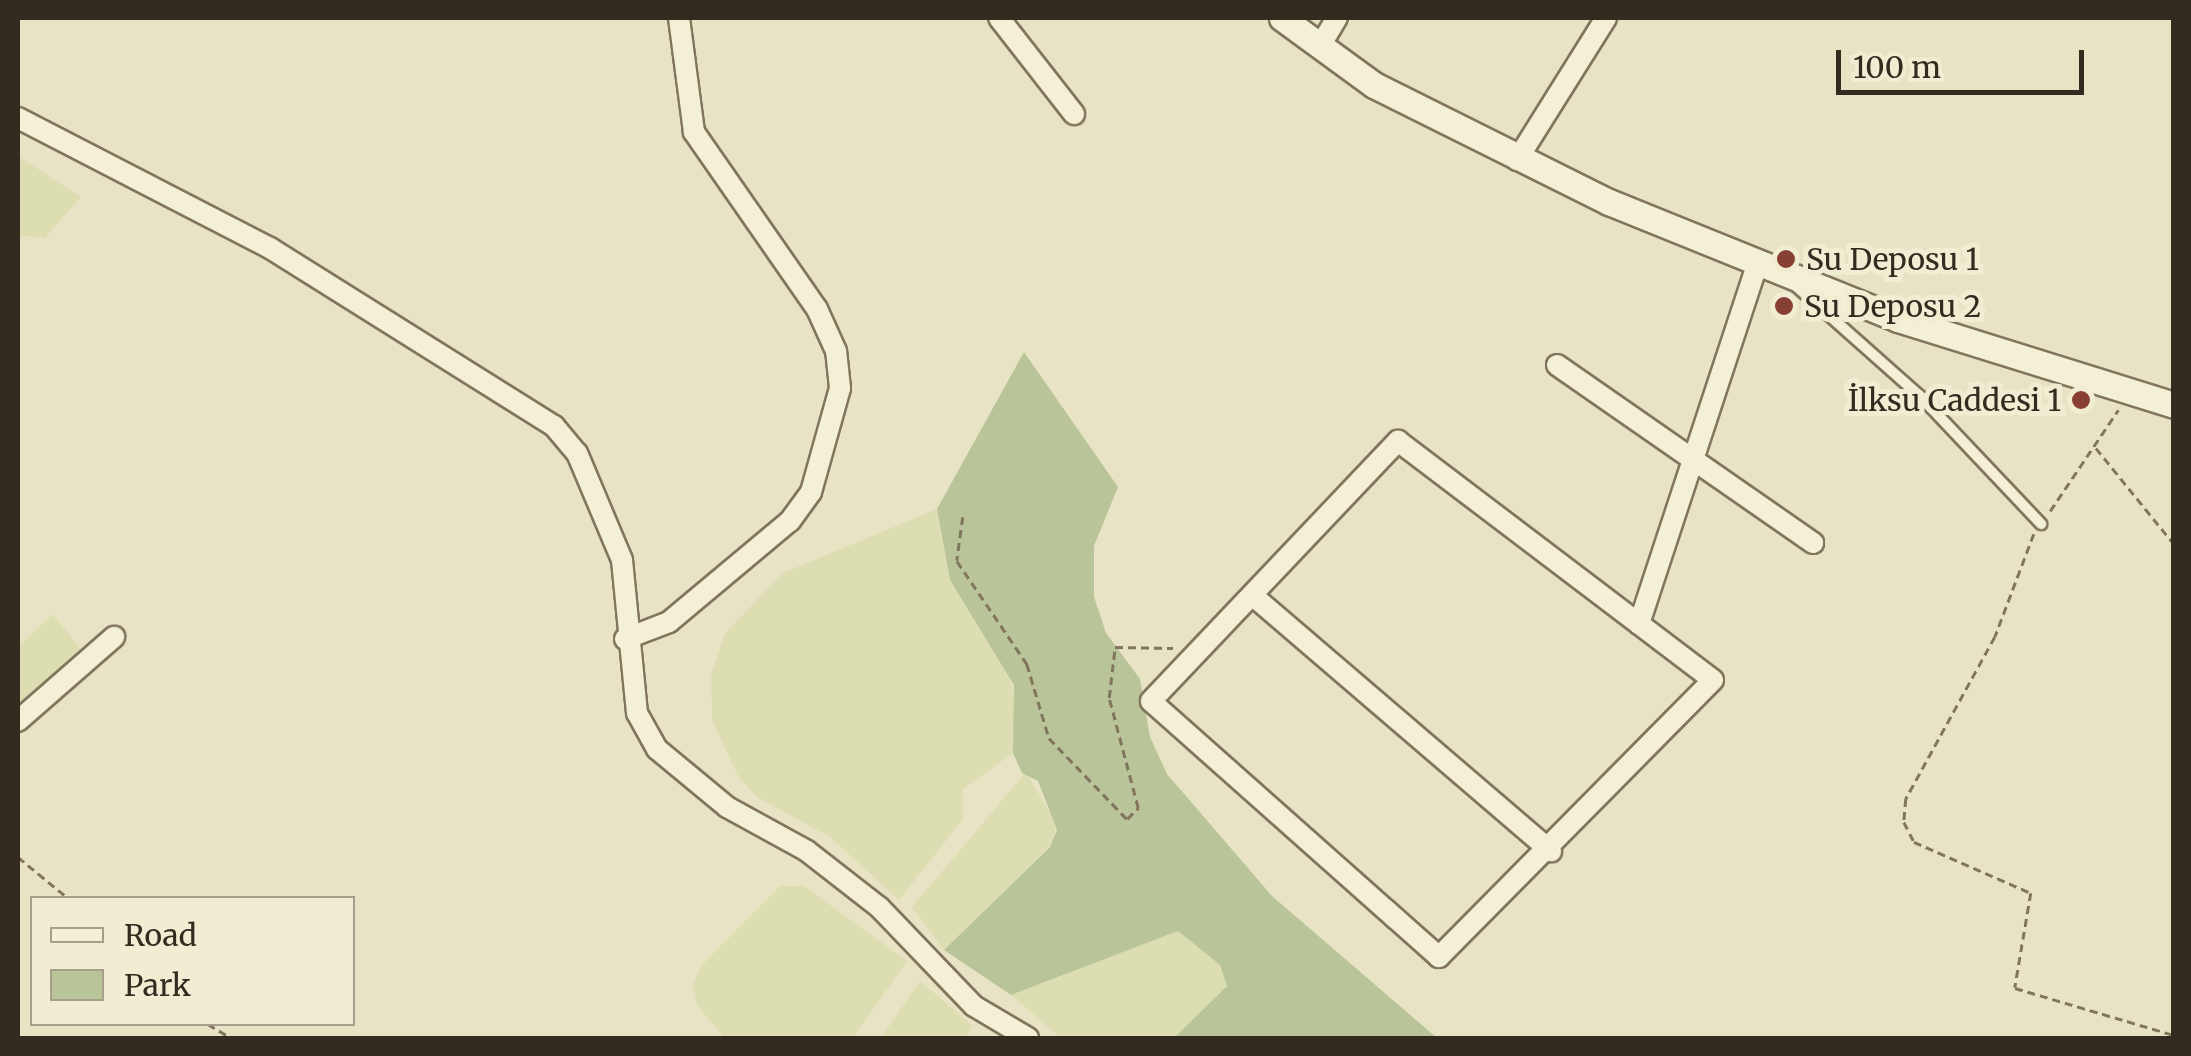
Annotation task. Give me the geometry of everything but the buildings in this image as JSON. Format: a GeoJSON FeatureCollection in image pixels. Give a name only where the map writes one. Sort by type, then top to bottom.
{"type":"FeatureCollection","features":[{"type":"Feature","properties":{"kind":"street"},"geometry":{"type":"LineString","coordinates":[[625,639],[668,622],[790,521],[811,492],[840,388],[836,351],[816,309],[694,132],[679,18]]}},
{"type":"Feature","properties":{"kind":"street"},"geometry":{"type":"LineString","coordinates":[[999,18],[1074,114]]}},
{"type":"Feature","properties":{"kind":"street"},"geometry":{"type":"LineString","coordinates":[[1282,18],[1374,85],[1518,160],[1757,266],[2174,405]]}},
{"type":"Feature","properties":{"kind":"street"},"geometry":{"type":"LineString","coordinates":[[1320,46],[1337,18]]}},
{"type":"Feature","properties":{"kind":"street"},"geometry":{"type":"LineString","coordinates":[[1518,160],[1606,18]]}},
{"type":"Feature","properties":{"kind":"street"},"geometry":{"type":"LineString","coordinates":[[18,118],[270,248],[554,426],[578,454],[622,560],[625,639],[636,713],[657,749],[727,807],[807,852],[880,906],[974,1006],[1028,1038]]}},
{"type":"Feature","properties":{"kind":"street"},"geometry":{"type":"LineString","coordinates":[[1639,624],[1757,266]]}},
{"type":"Feature","properties":{"kind":"street"},"geometry":{"type":"LineString","coordinates":[[1557,364],[1813,543]]}},
{"type":"Feature","properties":{"kind":"street"},"geometry":{"type":"LineString","coordinates":[[1398,440],[1713,680],[1550,851],[1438,957],[1151,701],[1252,595],[1398,440]]}},
{"type":"Feature","properties":{"kind":"street"},"geometry":{"type":"LineString","coordinates":[[1252,595],[1550,851]]}},
{"type":"Feature","properties":{"kind":"street"},"geometry":{"type":"LineString","coordinates":[[18,720],[114,637]]}},
{"type":"Feature","properties":{"kind":"lane"},"geometry":{"type":"LineString","coordinates":[[1789,278],[1921,398],[2041,524]]}},
{"type":"Feature","properties":{"kind":"path"},"geometry":{"type":"LineString","coordinates":[[2128,392],[2096,447],[2041,524],[1994,637],[1906,799],[1904,822],[1914,842],[2031,893],[2014,988],[2174,1034]]}},
{"type":"Feature","properties":{"kind":"path"},"geometry":{"type":"LineString","coordinates":[[2096,447],[2174,544]]}},
{"type":"Feature","properties":{"kind":"path"},"geometry":{"type":"LineString","coordinates":[[963,517],[957,561],[1027,664],[1049,738],[1127,819],[1138,808],[1109,698],[1115,647],[1201,648]]}},
{"type":"Feature","properties":{"kind":"path"},"geometry":{"type":"LineString","coordinates":[[18,857],[66,896]]}},
{"type":"Feature","properties":{"kind":"green space"},"geometry":{"type":"Polygon","coordinates":[[[18,156],[81,197],[45,238],[18,235],[18,156]]]}},
{"type":"Feature","properties":{"kind":"green space"},"geometry":{"type":"Polygon","coordinates":[[[1024,352],[1118,487],[1094,546],[1094,597],[1106,633],[1140,679],[1150,737],[1167,774],[1272,896],[1437,1038],[1174,1038],[1227,986],[1220,965],[1178,931],[1011,995],[944,950],[1050,847],[1057,830],[1038,781],[1022,773],[1013,753],[1014,685],[950,580],[937,509],[1024,352]]]}},
{"type":"Feature","properties":{"kind":"green space"},"geometry":{"type":"Polygon","coordinates":[[[937,509],[950,580],[1009,671],[1019,726],[1013,753],[962,790],[963,819],[899,900],[830,837],[757,797],[738,776],[712,720],[711,676],[725,633],[783,573],[937,509]]]}},
{"type":"Feature","properties":{"kind":"green space"},"geometry":{"type":"Polygon","coordinates":[[[53,614],[86,656],[18,713],[18,647],[53,614]]]}},
{"type":"Feature","properties":{"kind":"green space"},"geometry":{"type":"Polygon","coordinates":[[[1026,772],[1056,823],[1053,843],[944,950],[912,907],[1026,772]]]}},
{"type":"Feature","properties":{"kind":"green space"},"geometry":{"type":"Polygon","coordinates":[[[780,886],[804,886],[907,961],[853,1038],[725,1038],[697,1005],[693,985],[701,966],[780,886]]]}},
{"type":"Feature","properties":{"kind":"green space"},"geometry":{"type":"Polygon","coordinates":[[[1178,931],[1220,965],[1227,986],[1174,1038],[1061,1038],[1011,995],[1178,931]]]}},
{"type":"Feature","properties":{"kind":"green space"},"geometry":{"type":"Polygon","coordinates":[[[920,981],[973,1026],[964,1038],[881,1038],[920,981]]]}},
{"type":"Feature","properties":{"kind":"place","name":"Su Deposu 1"},"geometry":{"type":"Point","coordinates":[1786,259]}},
{"type":"Feature","properties":{"kind":"place","name":"Su Deposu 2"},"geometry":{"type":"Point","coordinates":[1784,306]}},
{"type":"Feature","properties":{"kind":"place","name":"İlksu Caddesi 1"},"geometry":{"type":"Point","coordinates":[2081,400]}}]}
